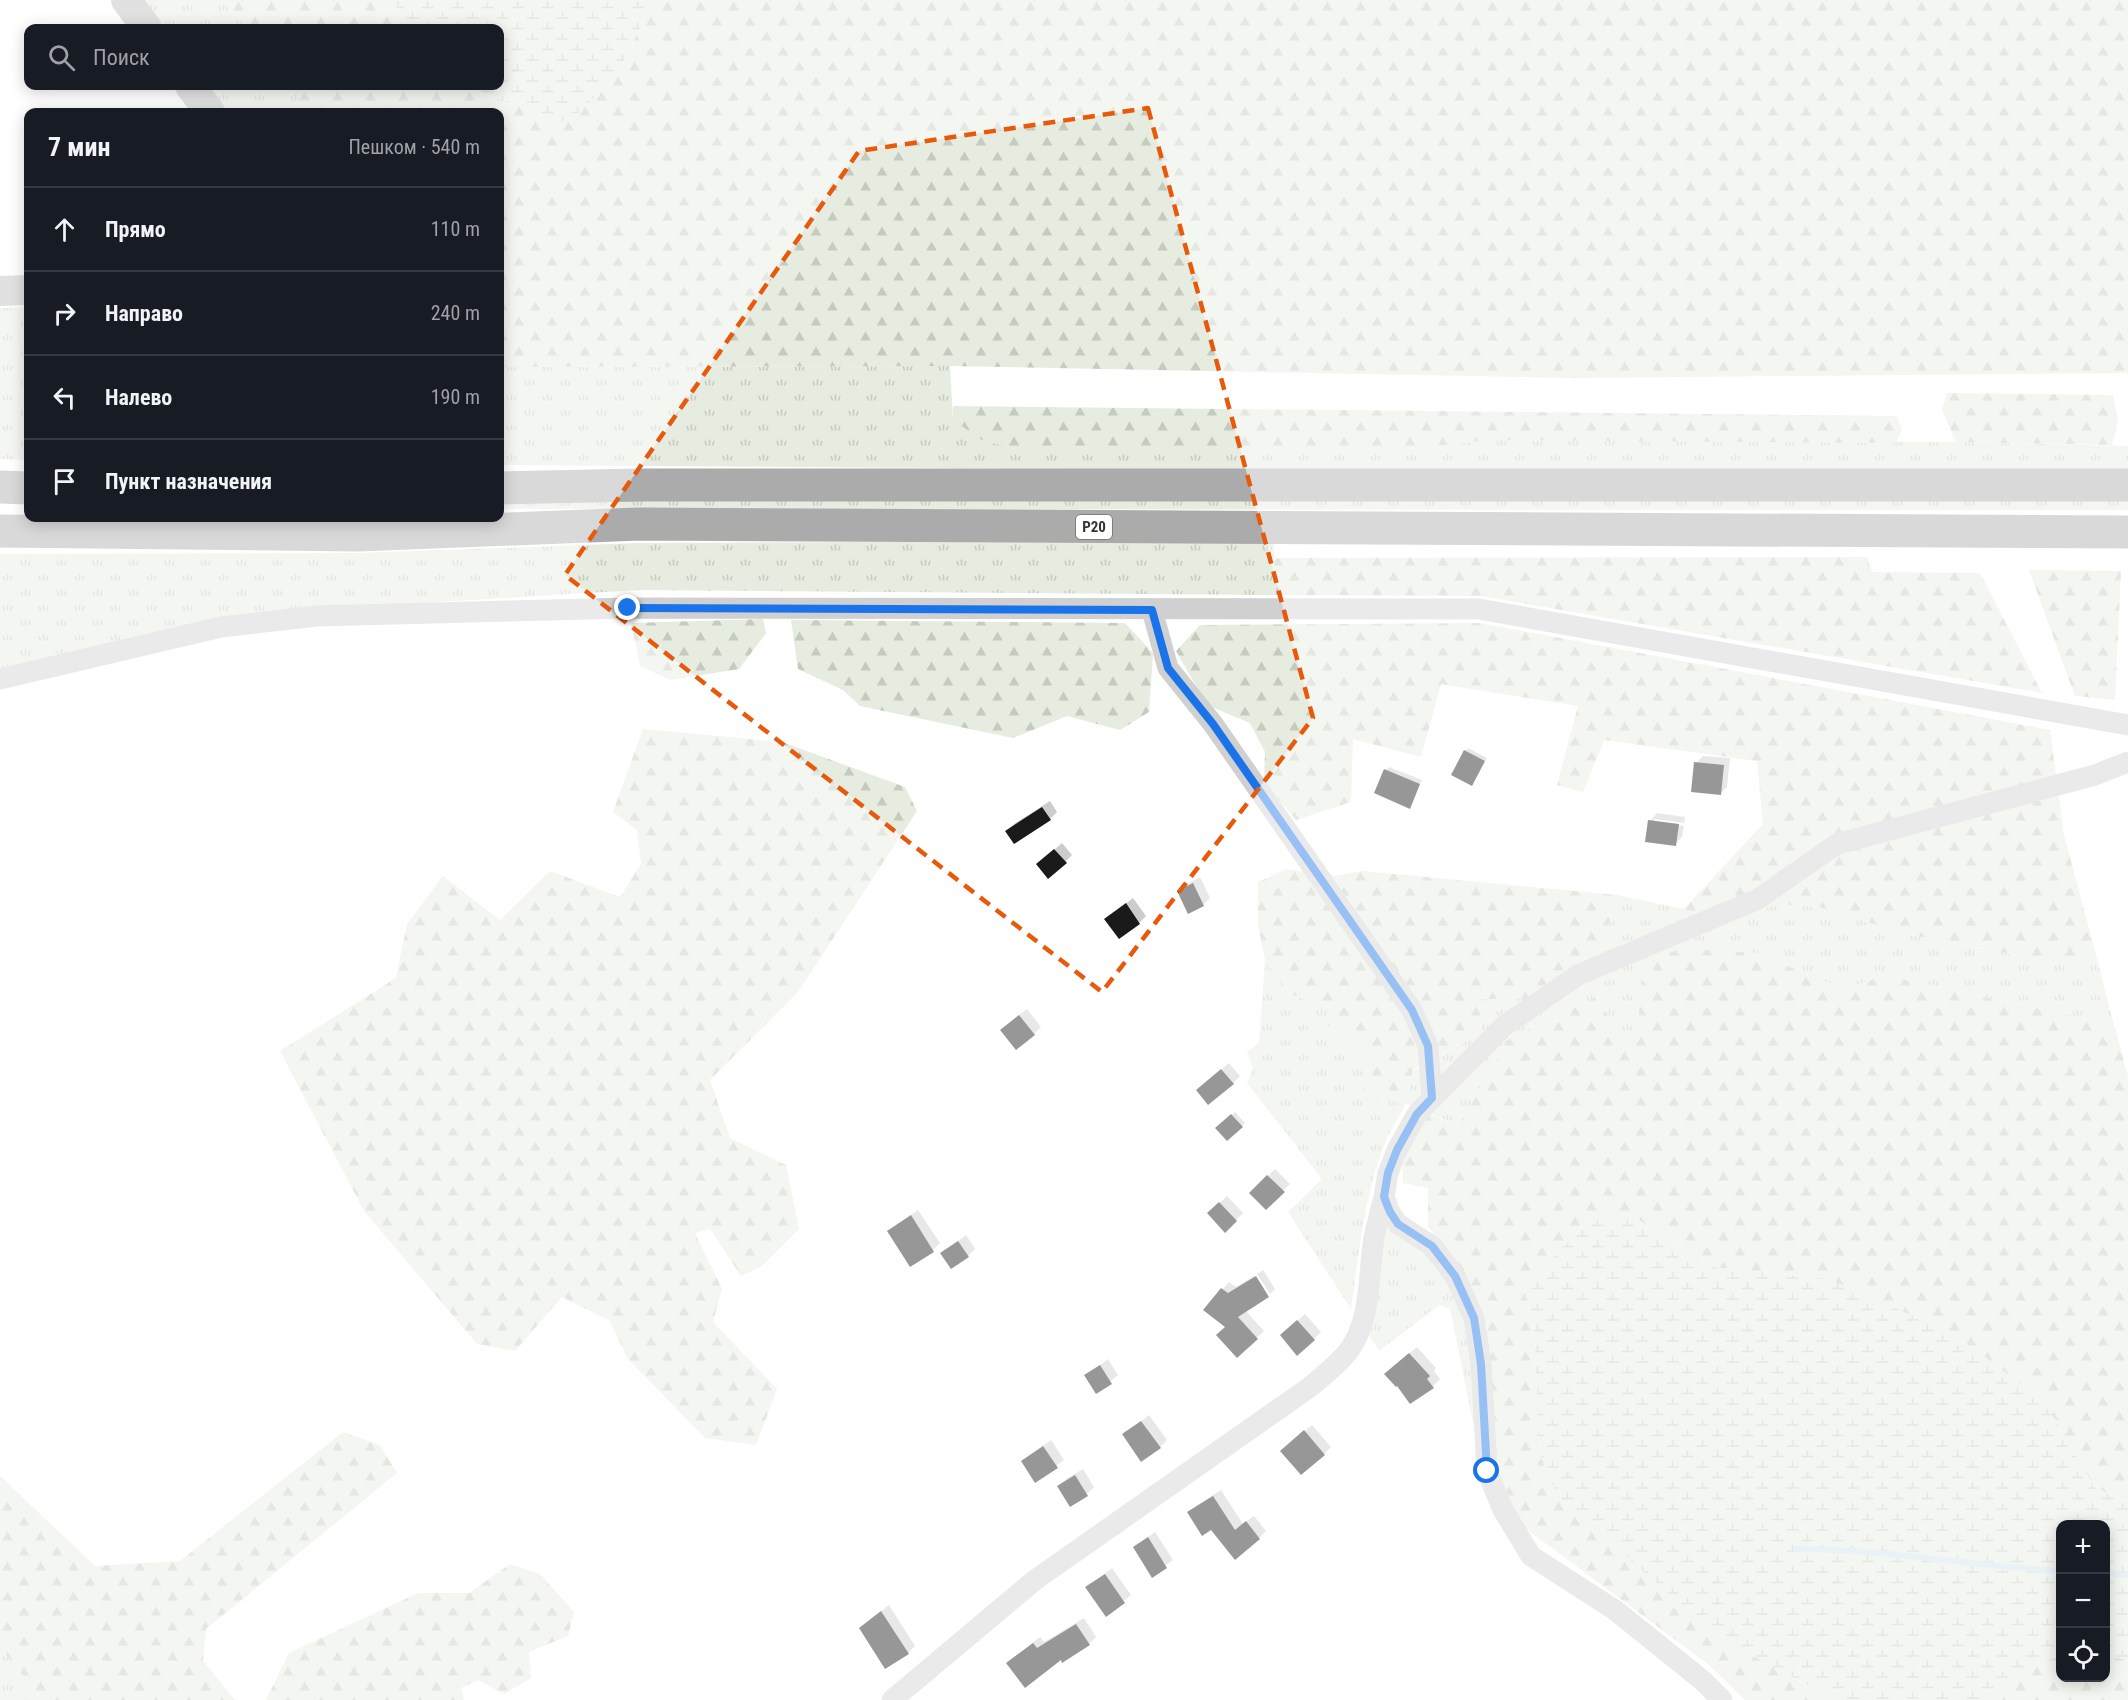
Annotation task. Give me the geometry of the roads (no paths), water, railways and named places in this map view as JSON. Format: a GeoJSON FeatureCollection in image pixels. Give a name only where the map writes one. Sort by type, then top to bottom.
{"type":"FeatureCollection","features":[{"type":"Feature","properties":{"kind":"main road"},"geometry":{"type":"LineString","coordinates":[[504,488],[639,485],[2128,485]]}},
{"type":"Feature","properties":{"kind":"main road"},"geometry":{"type":"LineString","coordinates":[[0,487],[24,488]]}},
{"type":"Feature","properties":{"kind":"main road","name":"Р20"},"geometry":{"type":"LineString","coordinates":[[0,531],[358,535],[639,524],[2128,532]]}},
{"type":"Feature","properties":{"kind":"street"},"geometry":{"type":"LineString","coordinates":[[126,0],[144,24]]}},
{"type":"Feature","properties":{"kind":"street"},"geometry":{"type":"LineString","coordinates":[[193,90],[207,108]]}},
{"type":"Feature","properties":{"kind":"street"},"geometry":{"type":"LineString","coordinates":[[0,291],[24,290]]}},
{"type":"Feature","properties":{"kind":"street"},"geometry":{"type":"LineString","coordinates":[[0,679],[221,627],[317,616],[628,608],[1479,609],[2128,725]]}},
{"type":"Feature","properties":{"kind":"street"},"geometry":{"type":"LineString","coordinates":[[1152,610],[1168,668],[1213,724],[1412,1010],[1428,1046],[1432,1098]]}},
{"type":"Feature","properties":{"kind":"street"},"geometry":{"type":"LineString","coordinates":[[892,1700],[1035,1580],[1310,1387],[1337,1364],[1350,1348],[1361,1328],[1374,1237],[1388,1173],[1397,1150],[1417,1114],[1504,1026],[1578,975],[1758,899],[1837,844],[2095,775],[2128,762]]}},
{"type":"Feature","properties":{"kind":"street"},"geometry":{"type":"LineString","coordinates":[[1384,1197],[1398,1224],[1432,1246],[1455,1276],[1474,1318],[1481,1364],[1487,1471],[1503,1510],[1531,1556],[1616,1610],[1702,1680],[1722,1700]]}},
{"type":"Feature","properties":{"kind":"waterway"},"geometry":{"type":"LineString","coordinates":[[1796,1549],[1862,1552],[2056,1571]]}},
{"type":"Feature","properties":{"kind":"waterway"},"geometry":{"type":"LineString","coordinates":[[2110,1573],[2128,1575]]}}]}
